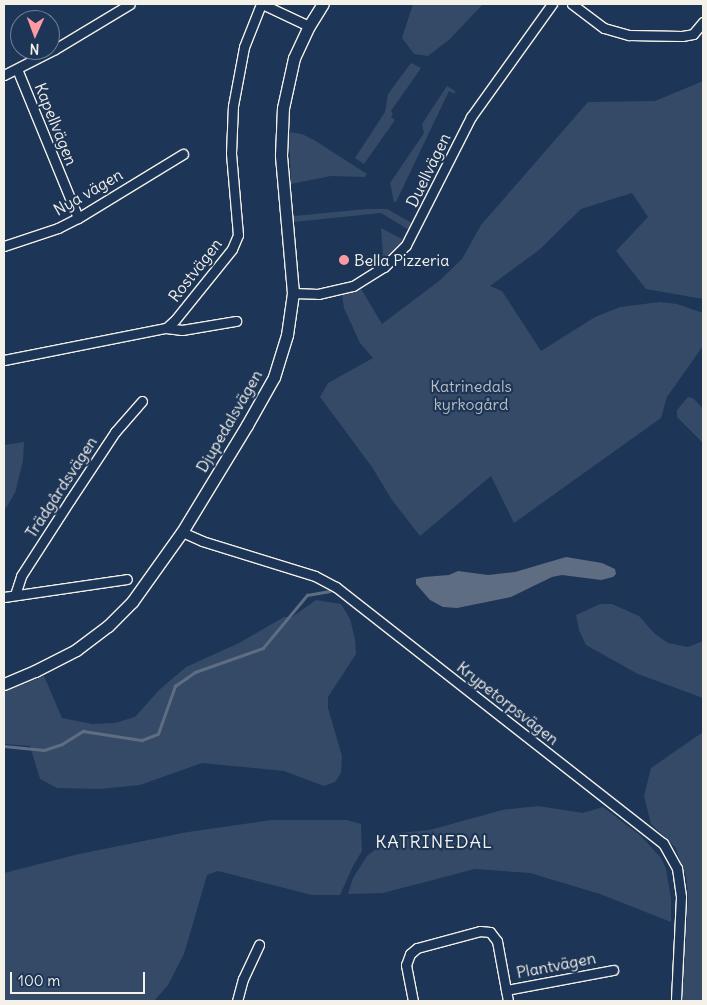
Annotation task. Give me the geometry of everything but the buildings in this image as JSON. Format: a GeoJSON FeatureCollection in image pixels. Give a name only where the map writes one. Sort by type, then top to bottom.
{"type":"FeatureCollection","features":[{"type":"Feature","properties":{"kind":"street"},"geometry":{"type":"LineString","coordinates":[[4,75],[130,4]]}},
{"type":"Feature","properties":{"kind":"street"},"geometry":{"type":"LineString","coordinates":[[262,4],[309,26]]}},
{"type":"Feature","properties":{"kind":"street","name":"Rostvägen"},"geometry":{"type":"LineString","coordinates":[[166,328],[175,320],[236,242],[238,235],[231,153],[233,106],[244,47],[262,4]]}},
{"type":"Feature","properties":{"kind":"street","name":"Djupedalsvägen"},"geometry":{"type":"LineString","coordinates":[[4,684],[64,656],[108,626],[136,597],[182,532],[248,426],[274,377],[287,335],[292,293],[281,155],[282,120],[289,75],[309,26],[323,4]]}},
{"type":"Feature","properties":{"kind":"street","name":"Duellvägen"},"geometry":{"type":"LineString","coordinates":[[292,293],[318,294],[353,286],[384,266],[406,245],[418,225],[471,118],[552,4]]}},
{"type":"Feature","properties":{"kind":"street"},"geometry":{"type":"LineString","coordinates":[[572,4],[604,28],[629,35],[682,36],[693,34],[703,22]]}},
{"type":"Feature","properties":{"kind":"street","name":"Kapellvägen"},"geometry":{"type":"LineString","coordinates":[[17,69],[78,218]]}},
{"type":"Feature","properties":{"kind":"street","name":"Nya vägen"},"geometry":{"type":"LineString","coordinates":[[4,246],[50,231],[78,218],[183,154]]}},
{"type":"Feature","properties":{"kind":"street"},"geometry":{"type":"LineString","coordinates":[[4,360],[166,328],[182,330],[236,321]]}},
{"type":"Feature","properties":{"kind":"street","name":"Trädgårdsvägen"},"geometry":{"type":"LineString","coordinates":[[15,595],[21,576],[114,432],[142,401]]}},
{"type":"Feature","properties":{"kind":"street","name":"Krypetorpsvägen"},"geometry":{"type":"LineString","coordinates":[[182,532],[210,543],[315,576],[336,587],[663,843],[677,868],[681,898],[676,1001]]}},
{"type":"Feature","properties":{"kind":"street"},"geometry":{"type":"LineString","coordinates":[[4,597],[126,579]]}},
{"type":"Feature","properties":{"kind":"street"},"geometry":{"type":"LineString","coordinates":[[413,1001],[406,964],[410,954],[417,948],[480,932],[490,932],[497,941],[508,1001]]}},
{"type":"Feature","properties":{"kind":"street"},"geometry":{"type":"LineString","coordinates":[[237,1001],[243,979],[259,945]]}},
{"type":"Feature","properties":{"kind":"street","name":"Plantvägen"},"geometry":{"type":"LineString","coordinates":[[506,990],[613,970]]}},
{"type":"Feature","properties":{"kind":"green space"},"geometry":{"type":"Polygon","coordinates":[[[413,4],[483,4],[450,39],[428,56],[414,54],[402,38],[413,4]]]}},
{"type":"Feature","properties":{"kind":"green space"},"geometry":{"type":"Polygon","coordinates":[[[411,63],[421,68],[391,111],[393,114],[391,117],[395,120],[364,164],[355,158],[385,112],[388,94],[411,63]]]}},
{"type":"Feature","properties":{"kind":"green space","name":"Katrinedals kyrkogård"},"geometry":{"type":"Polygon","coordinates":[[[703,81],[703,299],[646,289],[616,251],[648,217],[632,193],[581,209],[539,250],[490,286],[502,291],[541,351],[595,317],[620,307],[660,302],[677,304],[703,313],[703,346],[667,397],[661,418],[514,523],[491,476],[420,536],[392,500],[372,467],[320,397],[328,383],[373,358],[360,343],[344,308],[342,294],[357,282],[382,324],[439,281],[462,259],[481,225],[588,102],[655,101],[703,81]]]}},
{"type":"Feature","properties":{"kind":"green space"},"geometry":{"type":"Polygon","coordinates":[[[447,86],[455,91],[455,94],[449,91],[396,202],[394,202],[390,183],[424,133],[422,124],[447,86]]]}},
{"type":"Feature","properties":{"kind":"green space"},"geometry":{"type":"Polygon","coordinates":[[[289,132],[302,134],[314,140],[367,174],[365,177],[331,176],[291,184],[289,132]]]}},
{"type":"Feature","properties":{"kind":"green space"},"geometry":{"type":"Polygon","coordinates":[[[366,209],[387,209],[412,223],[409,230],[381,213],[294,222],[294,216],[366,209]]]}},
{"type":"Feature","properties":{"kind":"green space"},"geometry":{"type":"Polygon","coordinates":[[[381,228],[402,239],[401,243],[386,257],[383,257],[381,228]]]}},
{"type":"Feature","properties":{"kind":"green space"},"geometry":{"type":"Polygon","coordinates":[[[688,397],[693,398],[703,409],[703,443],[677,417],[677,410],[688,397]]]}},
{"type":"Feature","properties":{"kind":"green space"},"geometry":{"type":"Polygon","coordinates":[[[24,442],[23,461],[15,493],[4,511],[4,445],[24,442]]]}},
{"type":"Feature","properties":{"kind":"green space"},"geometry":{"type":"Polygon","coordinates":[[[316,600],[341,604],[350,619],[355,639],[356,654],[328,697],[328,708],[342,756],[341,773],[335,782],[324,786],[284,771],[202,763],[140,785],[100,789],[57,788],[40,779],[30,746],[4,744],[4,692],[44,676],[62,718],[92,724],[115,723],[135,717],[159,690],[186,667],[239,643],[284,617],[292,617],[316,600]]]}},
{"type":"Feature","properties":{"kind":"green space"},"geometry":{"type":"Polygon","coordinates":[[[600,604],[612,604],[639,616],[655,634],[668,643],[688,647],[703,641],[703,698],[638,674],[586,645],[579,630],[576,615],[600,604]]]}},
{"type":"Feature","properties":{"kind":"green space"},"geometry":{"type":"Polygon","coordinates":[[[703,732],[703,1001],[682,1001],[688,896],[686,876],[675,847],[651,824],[644,796],[651,768],[703,732]]]}},
{"type":"Feature","properties":{"kind":"green space"},"geometry":{"type":"Polygon","coordinates":[[[538,806],[583,813],[603,807],[641,836],[661,858],[666,869],[671,899],[671,922],[600,894],[530,873],[475,869],[383,893],[348,894],[353,878],[367,856],[398,833],[430,830],[502,810],[538,806]]]}},
{"type":"Feature","properties":{"kind":"green space"},"geometry":{"type":"Polygon","coordinates":[[[271,820],[347,820],[361,824],[362,851],[340,895],[312,895],[218,871],[207,875],[184,954],[168,985],[154,1001],[4,1001],[4,873],[79,854],[188,832],[271,820]]]}},
{"type":"Feature","properties":{"kind":"shaded area"},"geometry":{"type":"Polygon","coordinates":[[[566,557],[602,563],[615,569],[616,574],[613,577],[601,580],[562,575],[552,577],[511,597],[457,608],[443,607],[430,600],[416,584],[416,579],[449,575],[458,571],[488,575],[515,572],[566,557]]]}},
{"type":"Feature","properties":{"kind":"waterway"},"geometry":{"type":"LineString","coordinates":[[4,746],[44,750],[62,744],[83,731],[142,740],[158,734],[175,686],[195,672],[263,648],[307,595],[330,591]]}},
{"type":"Feature","properties":{"kind":"place","name":"Bella Pizzeria"},"geometry":{"type":"Point","coordinates":[344,260]}},
{"type":"Feature","properties":{"kind":"district","name":"KATRINEDAL"},"geometry":{"type":"Point","coordinates":[434,842]}}]}
